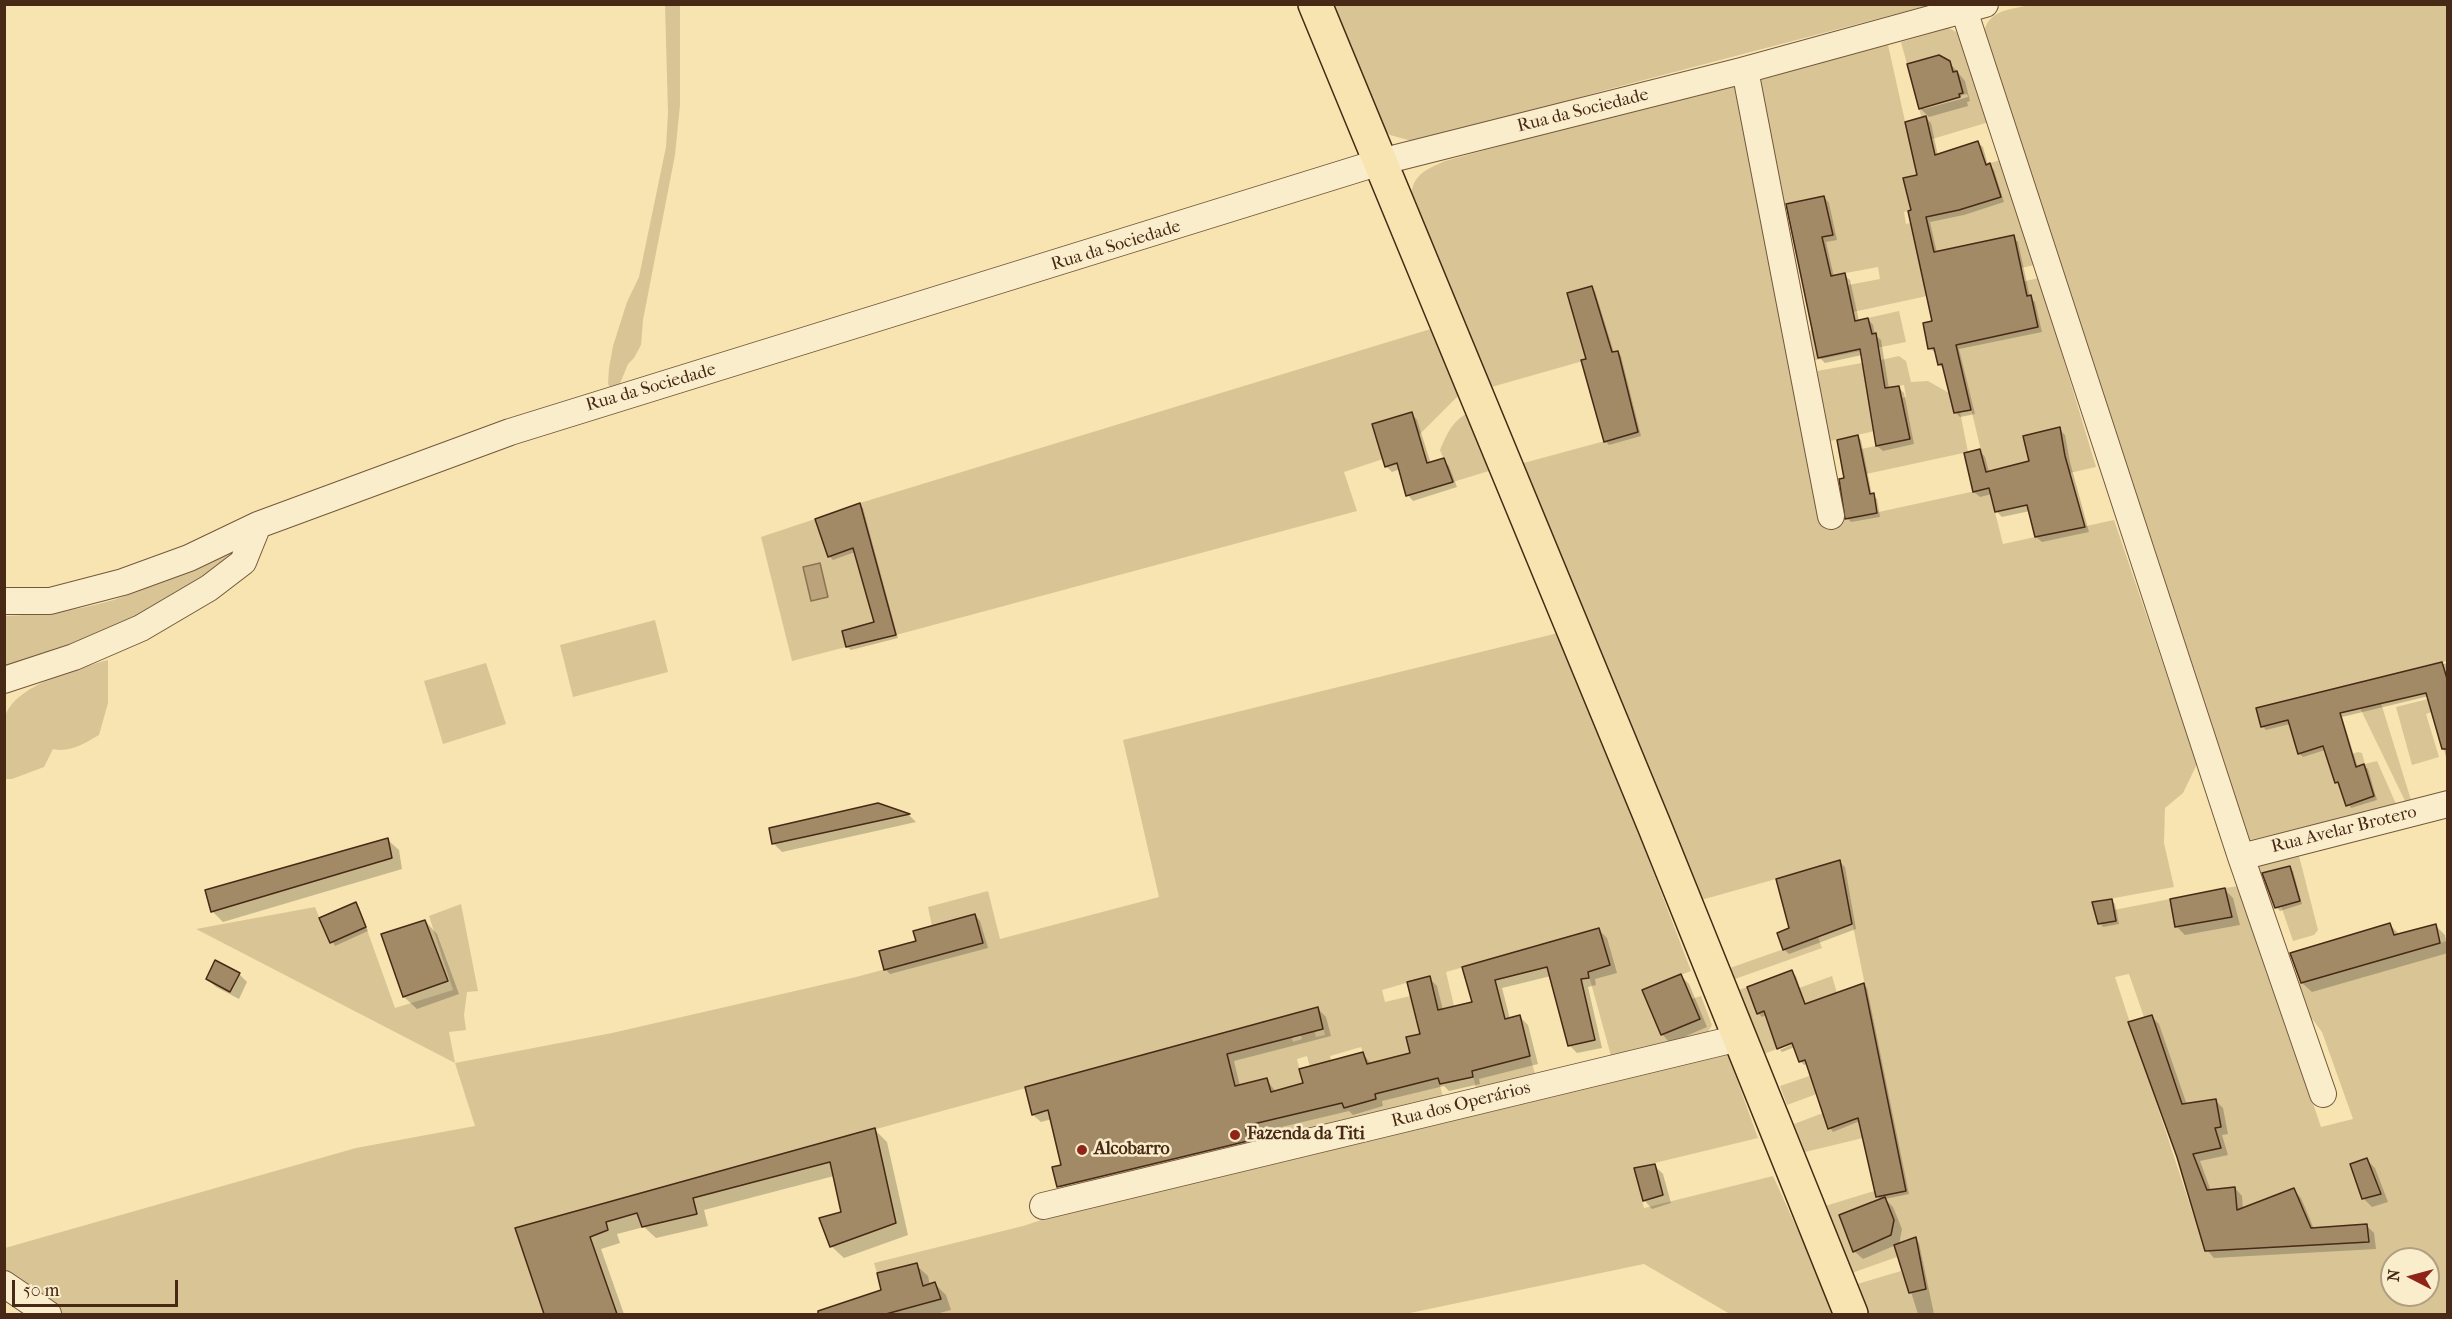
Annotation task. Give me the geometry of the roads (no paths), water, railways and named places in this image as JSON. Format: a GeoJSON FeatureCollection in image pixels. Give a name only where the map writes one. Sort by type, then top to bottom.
{"type":"FeatureCollection","features":[{"type":"Feature","properties":{"kind":"main road"},"geometry":{"type":"LineString","coordinates":[[1314,4],[1851,1314]]}},
{"type":"Feature","properties":{"kind":"street","name":"Rua da Sociedade"},"geometry":{"type":"LineString","coordinates":[[4,601],[50,601],[123,582],[189,558],[258,525],[520,428],[1380,162],[1745,70],[1975,7]]}},
{"type":"Feature","properties":{"kind":"street"},"geometry":{"type":"LineString","coordinates":[[1975,7],[2241,857],[2323,1094]]}},
{"type":"Feature","properties":{"kind":"street"},"geometry":{"type":"LineString","coordinates":[[1745,70],[1831,516]]}},
{"type":"Feature","properties":{"kind":"street"},"geometry":{"type":"LineString","coordinates":[[4,680],[74,657],[141,628],[209,588],[243,562],[258,525]]}},
{"type":"Feature","properties":{"kind":"street","name":"Rua Avelar Brotero"},"geometry":{"type":"LineString","coordinates":[[2241,857],[2448,804]]}},
{"type":"Feature","properties":{"kind":"street","name":"Rua dos Operários"},"geometry":{"type":"LineString","coordinates":[[1043,1206],[1739,1038]]}},
{"type":"Feature","properties":{"kind":"street"},"geometry":{"type":"LineString","coordinates":[[4,1284],[48,1314]]}},
{"type":"Feature","properties":{"kind":"place","name":"Fazenda da Titi"},"geometry":{"type":"Point","coordinates":[1235,1135]}},
{"type":"Feature","properties":{"kind":"place","name":"Alcobarro"},"geometry":{"type":"Point","coordinates":[1082,1150]}}]}
